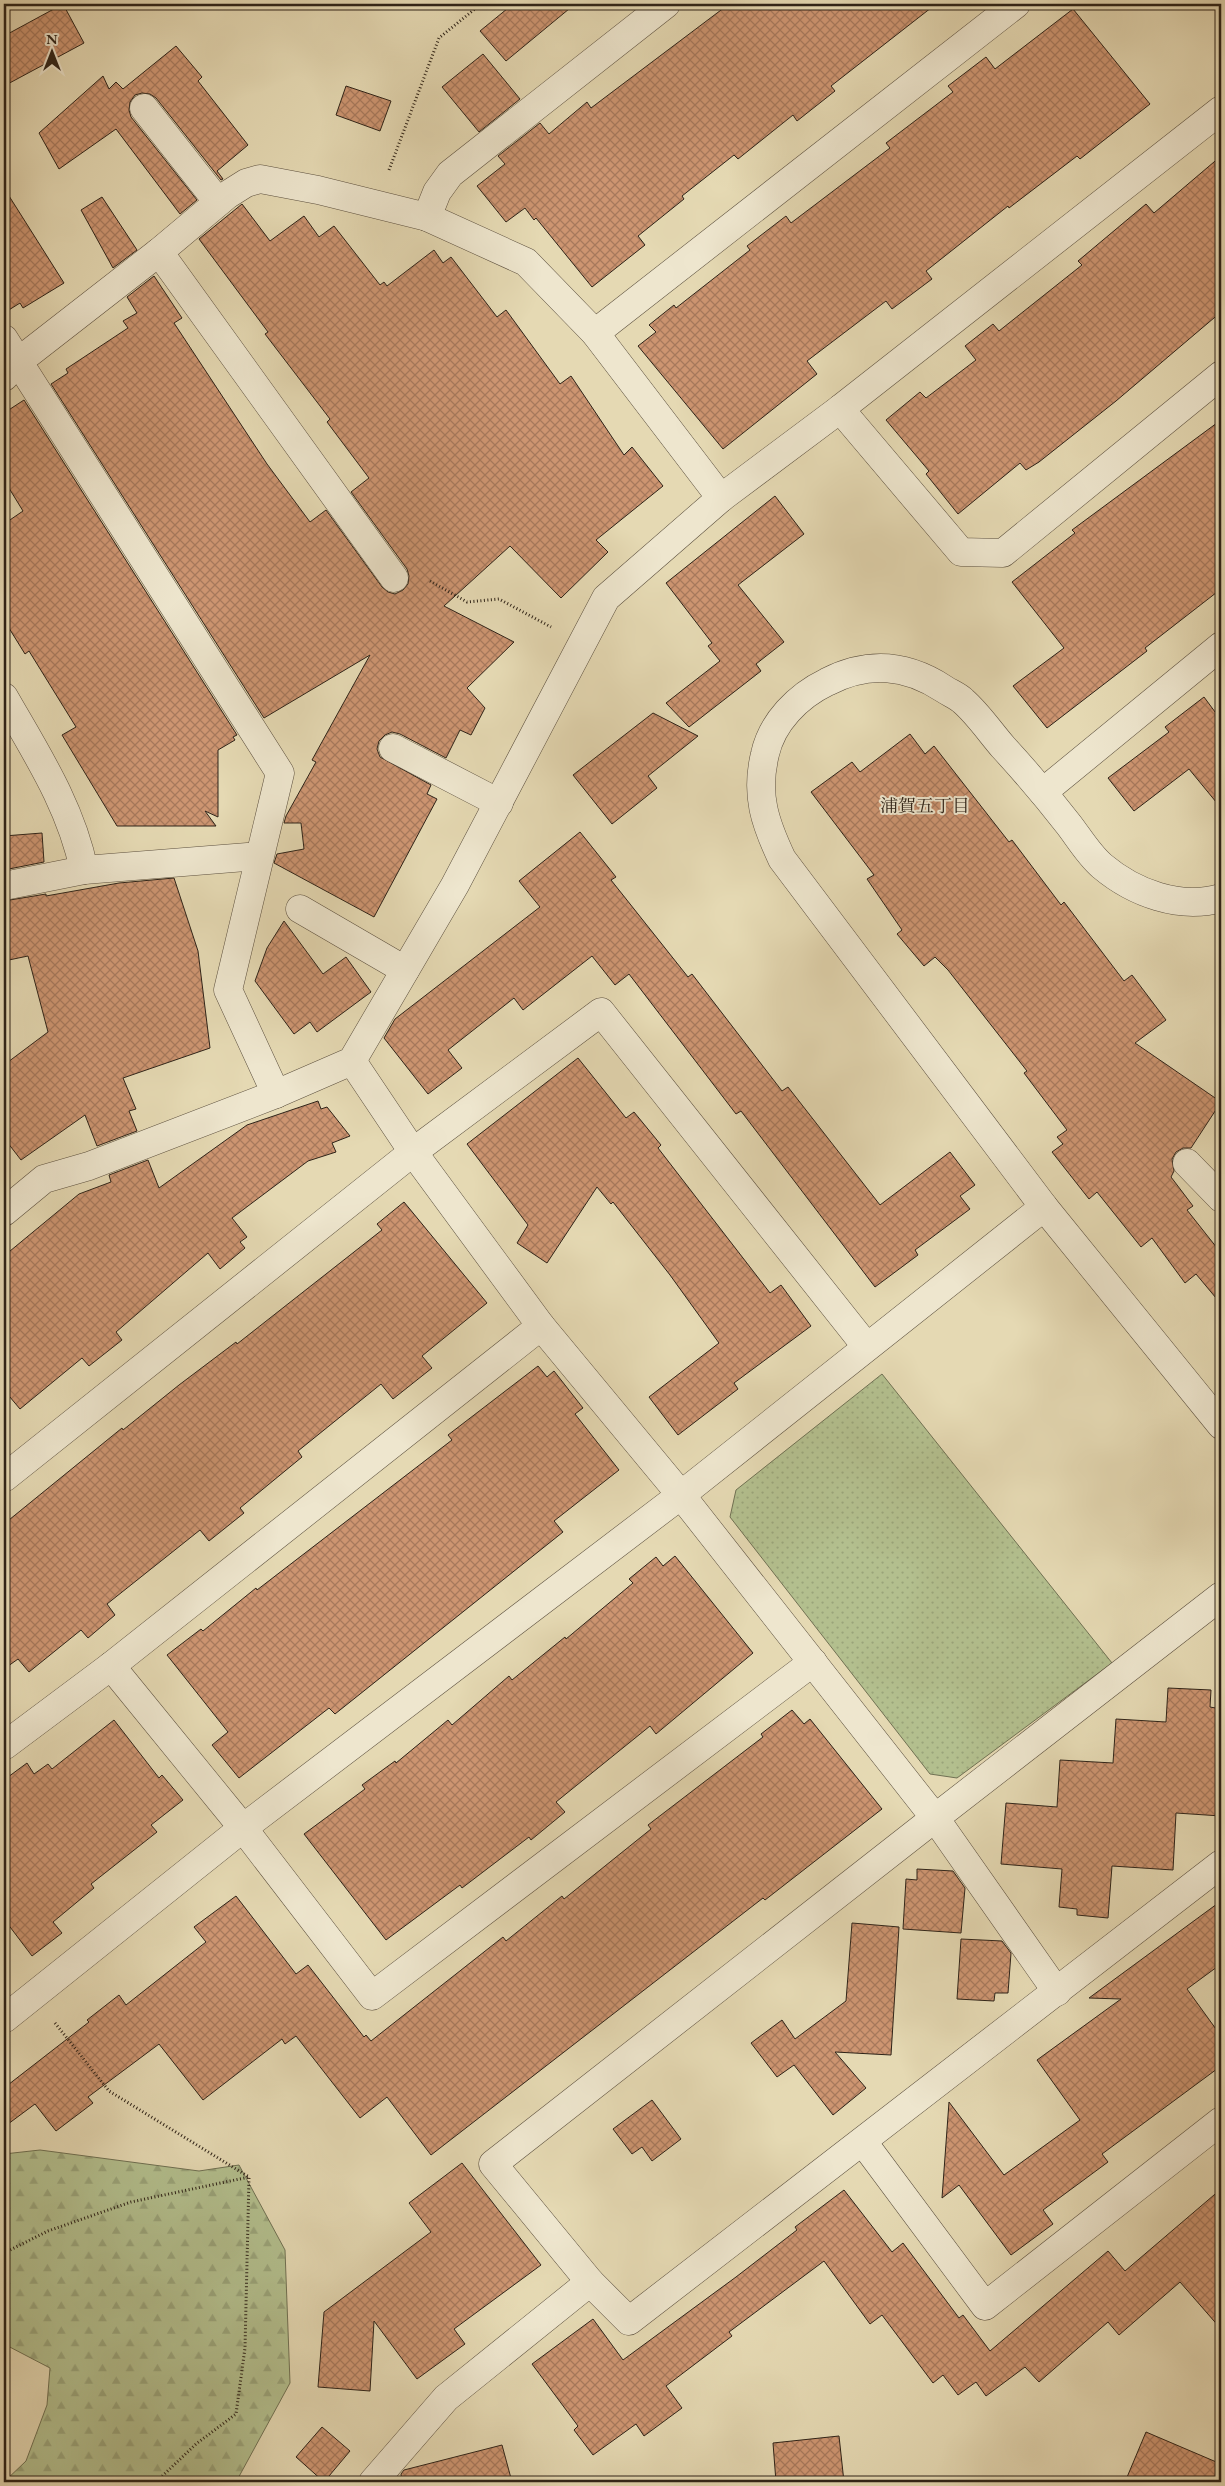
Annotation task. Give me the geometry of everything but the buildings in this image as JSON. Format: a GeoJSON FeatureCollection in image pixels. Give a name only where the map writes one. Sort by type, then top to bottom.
{"type":"FeatureCollection","features":[{"type":"Feature","properties":{"kind":"street"},"geometry":{"type":"LineString","coordinates":[[427,217],[437,192],[450,174],[666,4]]}},
{"type":"Feature","properties":{"kind":"street"},"geometry":{"type":"LineString","coordinates":[[595,333],[1016,4]]}},
{"type":"Feature","properties":{"kind":"street"},"geometry":{"type":"LineString","coordinates":[[144,108],[218,202]]}},
{"type":"Feature","properties":{"kind":"street"},"geometry":{"type":"LineString","coordinates":[[4,1212],[44,1179],[89,1166],[276,1094],[352,1061],[455,885],[581,642],[606,598],[721,498],[840,410],[1221,110]]}},
{"type":"Feature","properties":{"kind":"street"},"geometry":{"type":"LineString","coordinates":[[276,1094],[228,990],[280,773],[9,359],[159,252],[218,202],[246,183],[260,179],[427,217],[526,262],[595,333],[721,498]]}},
{"type":"Feature","properties":{"kind":"street"},"geometry":{"type":"LineString","coordinates":[[159,252],[394,578]]}},
{"type":"Feature","properties":{"kind":"street"},"geometry":{"type":"LineString","coordinates":[[840,410],[961,552],[1003,553],[1221,375]]}},
{"type":"Feature","properties":{"kind":"street"},"geometry":{"type":"LineString","coordinates":[[1043,792],[1221,646]]}},
{"type":"Feature","properties":{"kind":"street"},"geometry":{"type":"LineString","coordinates":[[1221,898],[1194,901],[1158,897],[1121,879],[1101,865],[1043,792],[962,700],[924,675],[898,668],[871,668],[845,673],[820,685],[796,702],[783,716],[765,752],[760,777],[762,804],[767,827],[782,859],[1044,1207],[1221,1425]]}},
{"type":"Feature","properties":{"kind":"street"},"geometry":{"type":"LineString","coordinates":[[4,697],[56,788],[78,841],[84,870]]}},
{"type":"Feature","properties":{"kind":"street"},"geometry":{"type":"LineString","coordinates":[[393,748],[498,803]]}},
{"type":"Feature","properties":{"kind":"street"},"geometry":{"type":"LineString","coordinates":[[4,886],[84,870],[260,856]]}},
{"type":"Feature","properties":{"kind":"street"},"geometry":{"type":"LineString","coordinates":[[300,909],[405,970]]}},
{"type":"Feature","properties":{"kind":"street"},"geometry":{"type":"LineString","coordinates":[[4,1478],[413,1152],[601,1012],[866,1346]]}},
{"type":"Feature","properties":{"kind":"street"},"geometry":{"type":"LineString","coordinates":[[352,1061],[413,1152],[542,1326],[681,1495],[935,1818],[1058,1992]]}},
{"type":"Feature","properties":{"kind":"street"},"geometry":{"type":"LineString","coordinates":[[1188,1162],[1221,1198]]}},
{"type":"Feature","properties":{"kind":"street"},"geometry":{"type":"LineString","coordinates":[[4,2019],[243,1828],[681,1495],[866,1346],[1044,1207]]}},
{"type":"Feature","properties":{"kind":"street"},"geometry":{"type":"LineString","coordinates":[[4,1746],[111,1666],[542,1326]]}},
{"type":"Feature","properties":{"kind":"street"},"geometry":{"type":"LineString","coordinates":[[1221,1596],[493,2164],[590,2282],[629,2321],[1058,1992],[1221,1864]]}},
{"type":"Feature","properties":{"kind":"street"},"geometry":{"type":"LineString","coordinates":[[111,1666],[243,1828],[372,1996],[813,1662]]}},
{"type":"Feature","properties":{"kind":"street"},"geometry":{"type":"LineString","coordinates":[[863,2142],[985,2306],[1221,2121]]}},
{"type":"Feature","properties":{"kind":"street"},"geometry":{"type":"LineString","coordinates":[[372,2482],[446,2398],[590,2282]]}},
{"type":"Feature","properties":{"kind":"path"},"geometry":{"type":"LineString","coordinates":[[376,204],[439,38],[481,4]]}},
{"type":"Feature","properties":{"kind":"path"},"geometry":{"type":"LineString","coordinates":[[394,578],[417,574],[467,602],[499,599],[581,642]]}},
{"type":"Feature","properties":{"kind":"path"},"geometry":{"type":"LineString","coordinates":[[33,1996],[108,2091],[249,2177]]}},
{"type":"Feature","properties":{"kind":"path"},"geometry":{"type":"LineString","coordinates":[[4,2253],[48,2231],[131,2202],[249,2177]]}},
{"type":"Feature","properties":{"kind":"path"},"geometry":{"type":"LineString","coordinates":[[156,2482],[196,2444],[236,2414],[245,2348],[249,2177]]}},
{"type":"Feature","properties":{"kind":"green space"},"geometry":{"type":"Polygon","coordinates":[[[882,1374],[1112,1663],[957,1778],[930,1774],[730,1517],[736,1490],[882,1374]]]}},
{"type":"Feature","properties":{"kind":"green space"},"geometry":{"type":"Polygon","coordinates":[[[40,2150],[199,2171],[239,2165],[285,2250],[290,2383],[236,2482],[4,2482],[26,2461],[47,2405],[50,2368],[4,2344],[4,2154],[40,2150]]]}},
{"type":"Feature","properties":{"kind":"district","name":"浦賀五丁目"},"geometry":{"type":"Point","coordinates":[925,806]}}]}
